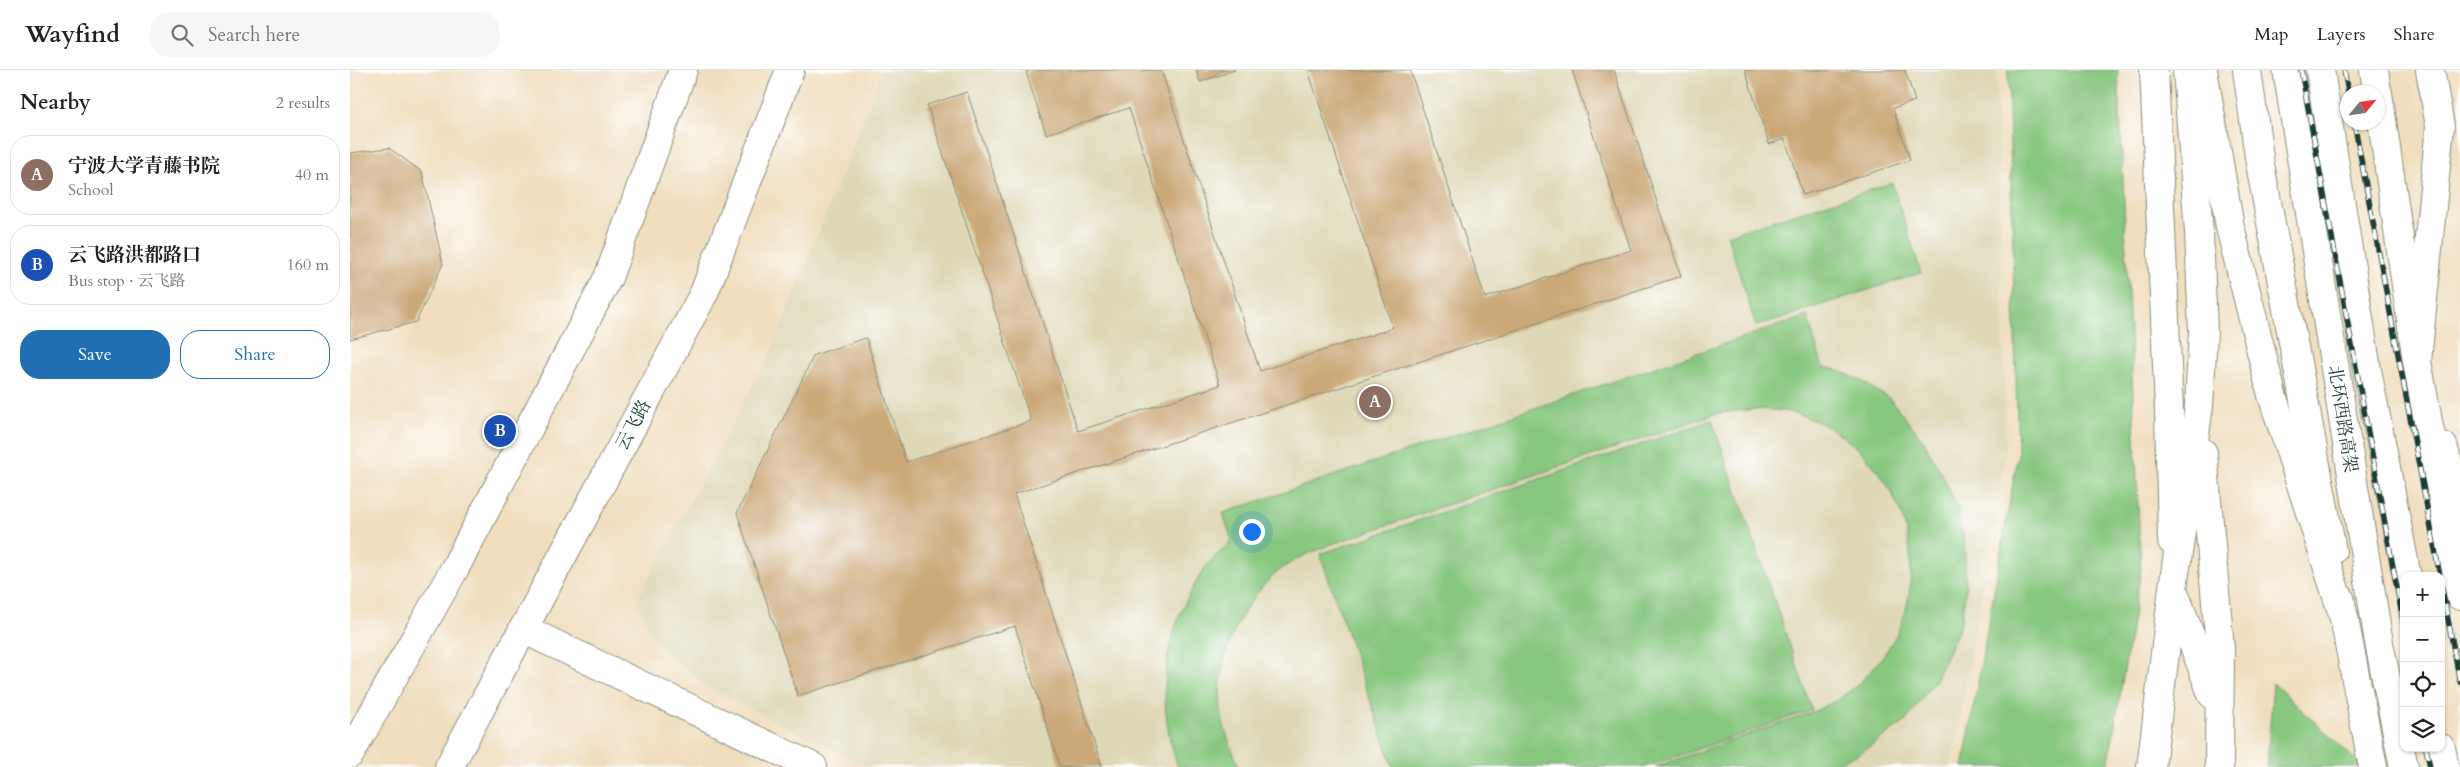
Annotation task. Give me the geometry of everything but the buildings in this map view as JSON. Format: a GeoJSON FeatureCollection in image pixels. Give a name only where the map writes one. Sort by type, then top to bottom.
{"type":"FeatureCollection","features":[{"type":"Feature","properties":{"kind":"main road"},"geometry":{"type":"LineString","coordinates":[[350,754],[455,568],[608,278],[683,70]]}},
{"type":"Feature","properties":{"kind":"main road","name":"云飞路"},"geometry":{"type":"LineString","coordinates":[[449,767],[704,293],[790,70]]}},
{"type":"Feature","properties":{"kind":"main road"},"geometry":{"type":"LineString","coordinates":[[2154,70],[2169,410],[2173,588],[2195,644],[2218,715]]}},
{"type":"Feature","properties":{"kind":"main road"},"geometry":{"type":"LineString","coordinates":[[2151,767],[2173,588],[2199,406],[2203,332],[2199,233],[2186,70]]}},
{"type":"Feature","properties":{"kind":"main road"},"geometry":{"type":"LineString","coordinates":[[2203,70],[2230,228],[2272,395],[2345,621]]}},
{"type":"Feature","properties":{"kind":"main road"},"geometry":{"type":"LineString","coordinates":[[2247,70],[2260,164],[2373,767]]}},
{"type":"Feature","properties":{"kind":"main road","name":"北环西路高架"},"geometry":{"type":"LineString","coordinates":[[2287,70],[2379,643],[2404,767]]}},
{"type":"Feature","properties":{"kind":"main road","name":"北环西路高架"},"geometry":{"type":"LineString","coordinates":[[2320,70],[2367,370],[2406,572]]}},
{"type":"Feature","properties":{"kind":"main road"},"geometry":{"type":"LineString","coordinates":[[2374,70],[2377,85]]}},
{"type":"Feature","properties":{"kind":"main road"},"geometry":{"type":"LineString","coordinates":[[2430,70],[2440,126],[2417,361],[2460,505]]}},
{"type":"Feature","properties":{"kind":"main road"},"geometry":{"type":"LineString","coordinates":[[2383,130],[2417,361],[2460,596]]}},
{"type":"Feature","properties":{"kind":"main road"},"geometry":{"type":"LineString","coordinates":[[2199,406],[2220,648],[2219,767]]}},
{"type":"Feature","properties":{"kind":"main road"},"geometry":{"type":"LineString","coordinates":[[2435,457],[2460,560]]}},
{"type":"Feature","properties":{"kind":"main road"},"geometry":{"type":"LineString","coordinates":[[523,629],[813,767]]}},
{"type":"Feature","properties":{"kind":"shaded area"},"geometry":{"type":"Polygon","coordinates":[[[883,70],[1996,70],[2006,453],[1951,767],[868,767],[708,688],[654,641],[637,600],[771,352],[883,70]]]}},
{"type":"Feature","properties":{"kind":"green space"},"geometry":{"type":"Polygon","coordinates":[[[2008,70],[2118,70],[2141,570],[2108,767],[1963,767],[2018,455],[2008,70]]]}},
{"type":"Feature","properties":{"kind":"green space"},"geometry":{"type":"Polygon","coordinates":[[[1892,183],[1921,273],[1756,326],[1727,235],[1892,183]]]}},
{"type":"Feature","properties":{"kind":"green space"},"geometry":{"type":"Polygon","coordinates":[[[1807,316],[1823,368],[1832,368],[1858,379],[1890,399],[1923,440],[1944,478],[1957,507],[1964,539],[1966,587],[1961,624],[1935,680],[1905,722],[1859,754],[1824,767],[1655,767],[1799,717],[1838,699],[1860,682],[1875,667],[1899,630],[1906,609],[1911,578],[1909,547],[1902,518],[1890,490],[1873,465],[1852,443],[1826,426],[1797,414],[1777,410],[1746,410],[1715,414],[1332,544],[1287,565],[1256,594],[1244,612],[1226,653],[1220,696],[1222,716],[1227,736],[1239,767],[1178,767],[1171,745],[1165,699],[1169,653],[1182,609],[1199,577],[1210,562],[1232,541],[1223,513],[1807,316]]]}},
{"type":"Feature","properties":{"kind":"green space"},"geometry":{"type":"Polygon","coordinates":[[[1712,420],[1812,710],[1645,767],[1393,767],[1320,554],[1712,420]]]}},
{"type":"Feature","properties":{"kind":"green space"},"geometry":{"type":"Polygon","coordinates":[[[2273,683],[2363,767],[2267,767],[2273,683]]]}},
{"type":"Feature","properties":{"kind":"railway"},"geometry":{"type":"LineString","coordinates":[[2301,70],[2402,617]]}},
{"type":"Feature","properties":{"kind":"railway"},"geometry":{"type":"LineString","coordinates":[[2344,70],[2347,85]]}},
{"type":"Feature","properties":{"kind":"railway"},"geometry":{"type":"LineString","coordinates":[[2356,130],[2439,572]]}},
{"type":"Feature","properties":{"kind":"railway"},"geometry":{"type":"LineString","coordinates":[[2445,604],[2460,682]]}},
{"type":"Feature","properties":{"kind":"railway"},"geometry":{"type":"LineString","coordinates":[[2427,752],[2430,767]]}},
{"type":"Feature","properties":{"kind":"place","name":"宁波大学青藤书院"},"geometry":{"type":"Point","coordinates":[1375,402]}},
{"type":"Feature","properties":{"kind":"place","name":"云飞路洪都路口"},"geometry":{"type":"Point","coordinates":[500,431]}}]}
